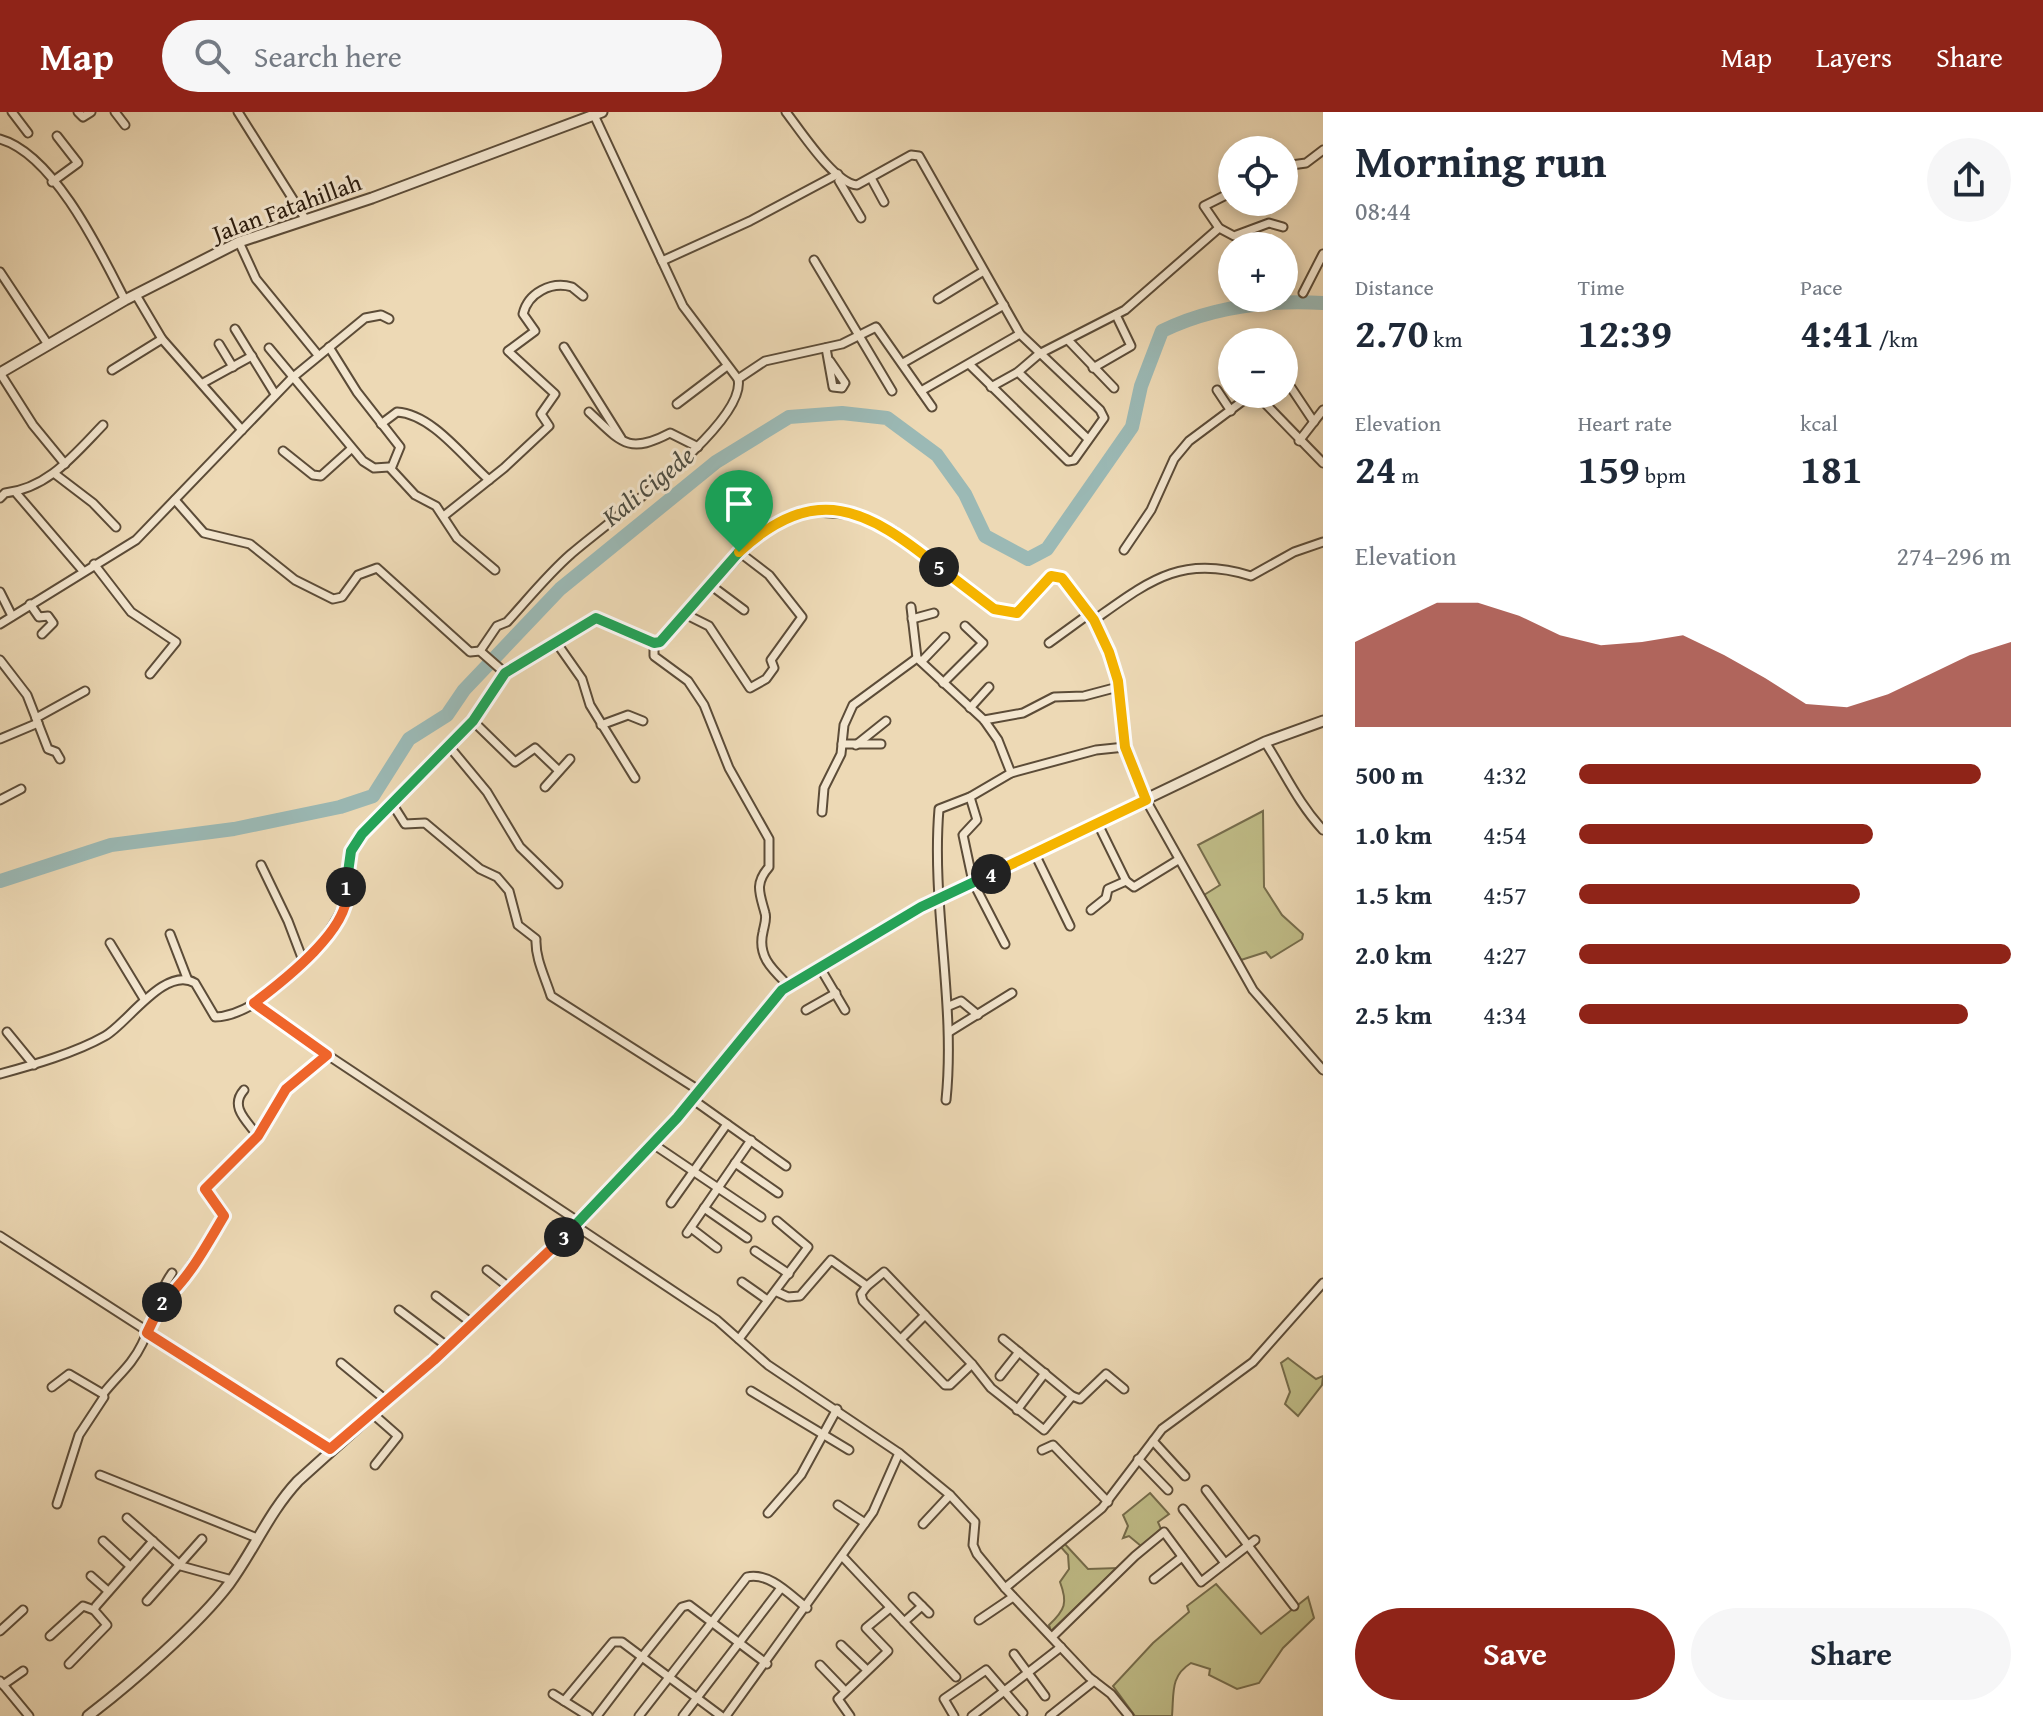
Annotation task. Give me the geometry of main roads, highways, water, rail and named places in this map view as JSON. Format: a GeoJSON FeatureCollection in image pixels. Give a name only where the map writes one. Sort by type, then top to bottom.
{"type":"FeatureCollection","features":[{"type":"Feature","properties":{"kind":"waterway","name":"Kali Cigede"},"geometry":{"type":"LineString","coordinates":[[0,881],[111,845],[234,829],[340,807],[373,796],[409,739],[447,715],[464,690],[560,589],[716,462],[789,417],[842,413],[887,418],[937,455],[965,494],[985,536],[1028,559],[1047,549],[1132,427],[1141,386],[1162,331],[1181,322],[1241,306],[1323,303]]}}]}
